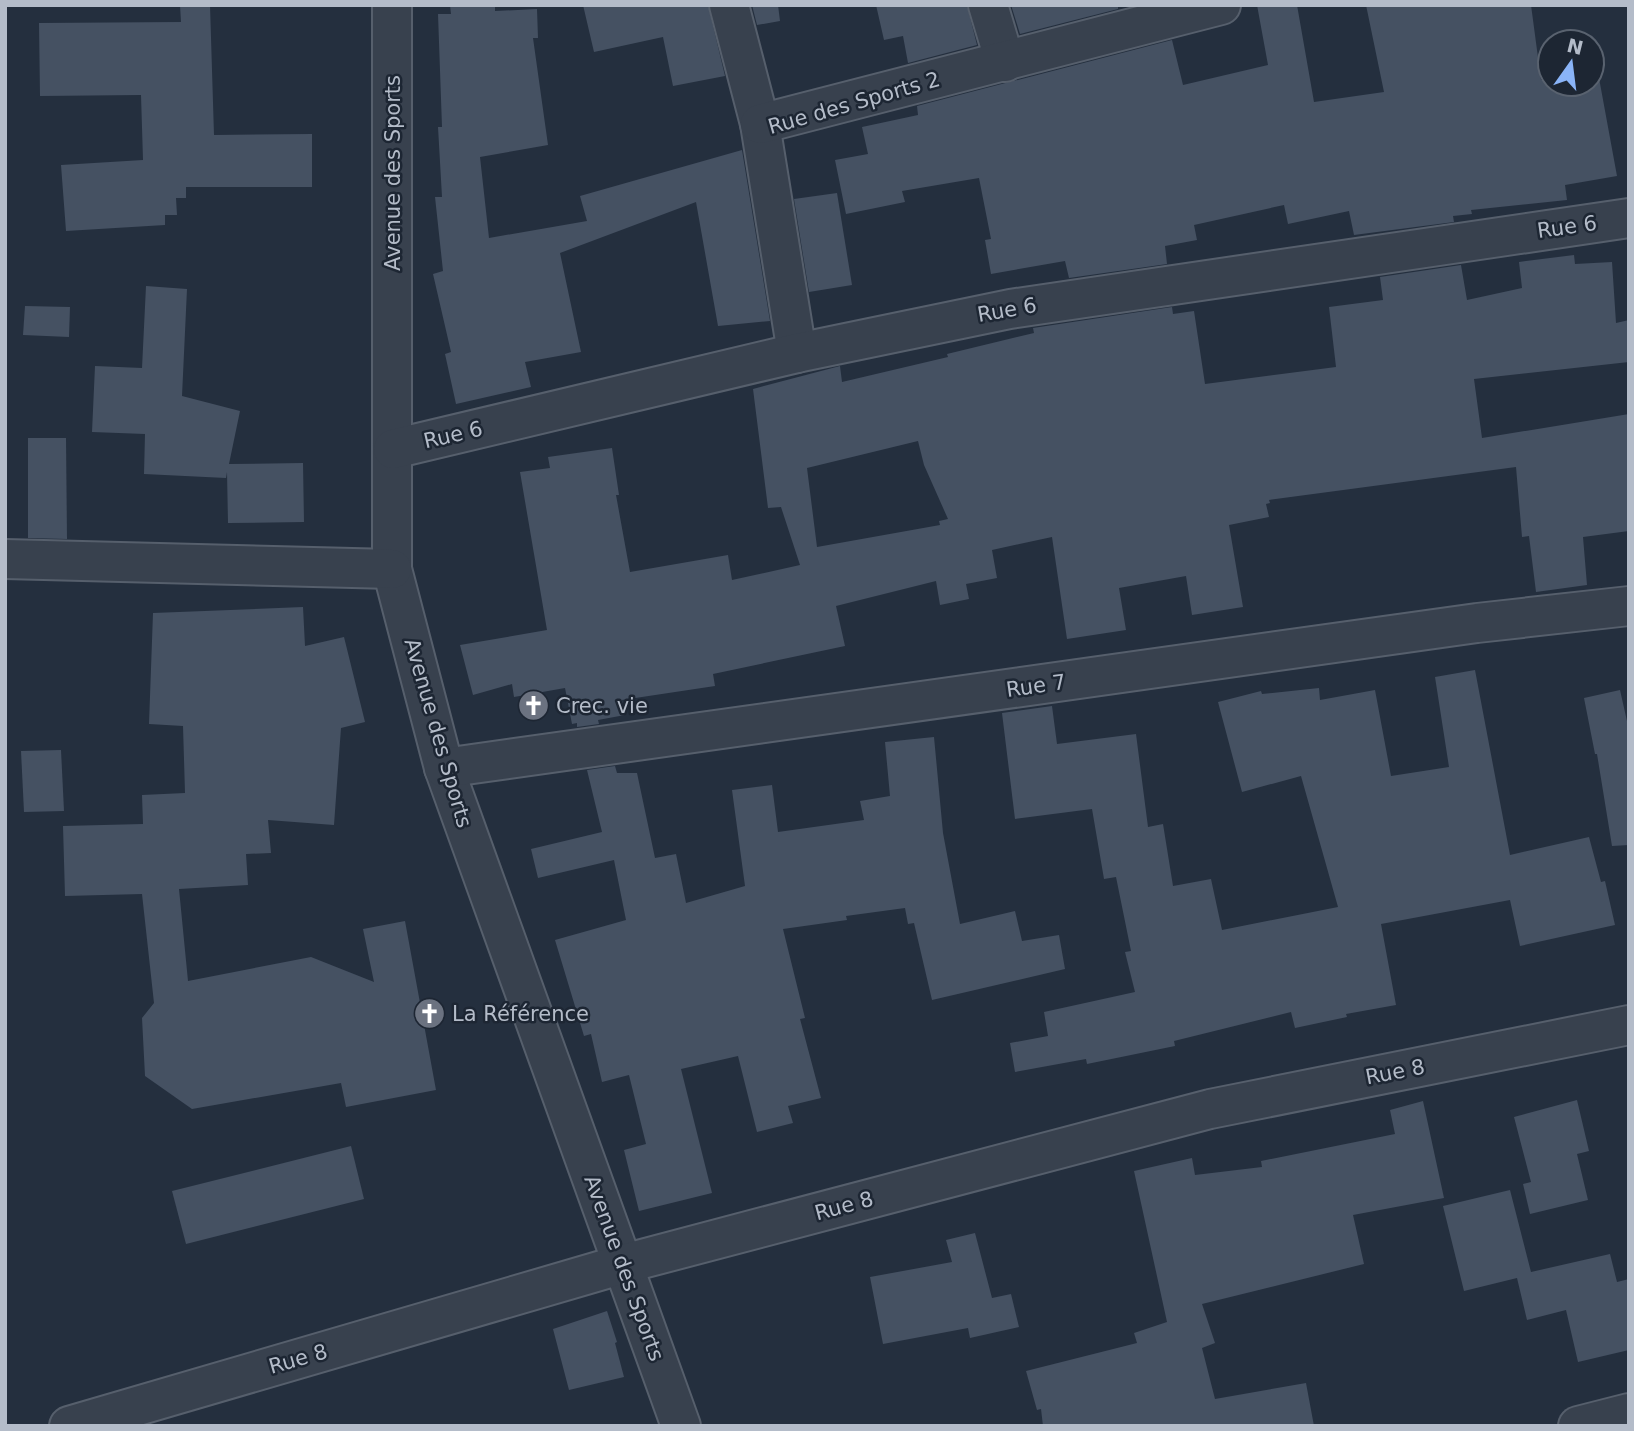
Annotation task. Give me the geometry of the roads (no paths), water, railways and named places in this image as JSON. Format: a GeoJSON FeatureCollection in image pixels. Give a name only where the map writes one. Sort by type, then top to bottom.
{"type":"FeatureCollection","features":[{"type":"Feature","properties":{"kind":"street","name":"Avenue des Sports"},"geometry":{"type":"LineString","coordinates":[[393,5],[392,569],[444,768],[681,1426]]}},
{"type":"Feature","properties":{"kind":"street"},"geometry":{"type":"LineString","coordinates":[[729,5],[760,124]]}},
{"type":"Feature","properties":{"kind":"street"},"geometry":{"type":"LineString","coordinates":[[988,5],[1005,62]]}},
{"type":"Feature","properties":{"kind":"street","name":"Rue des Sports 2"},"geometry":{"type":"LineString","coordinates":[[797,353],[760,124],[1221,5]]}},
{"type":"Feature","properties":{"kind":"street","name":"Rue 6"},"geometry":{"type":"LineString","coordinates":[[393,449],[797,353],[1010,309],[1629,218]]}},
{"type":"Feature","properties":{"kind":"street"},"geometry":{"type":"LineString","coordinates":[[5,559],[392,569]]}},
{"type":"Feature","properties":{"kind":"street","name":"Rue 7"},"geometry":{"type":"LineString","coordinates":[[444,768],[1477,623],[1629,606]]}},
{"type":"Feature","properties":{"kind":"street","name":"Rue 8"},"geometry":{"type":"LineString","coordinates":[[69,1426],[623,1265],[1210,1109],[1629,1025]]}},
{"type":"Feature","properties":{"kind":"street"},"geometry":{"type":"LineString","coordinates":[[1578,1426],[1629,1413]]}},
{"type":"Feature","properties":{"kind":"place","name":"Crec. vie"},"geometry":{"type":"Point","coordinates":[533,706]}},
{"type":"Feature","properties":{"kind":"place","name":"La Référence"},"geometry":{"type":"Point","coordinates":[429,1014]}}]}
